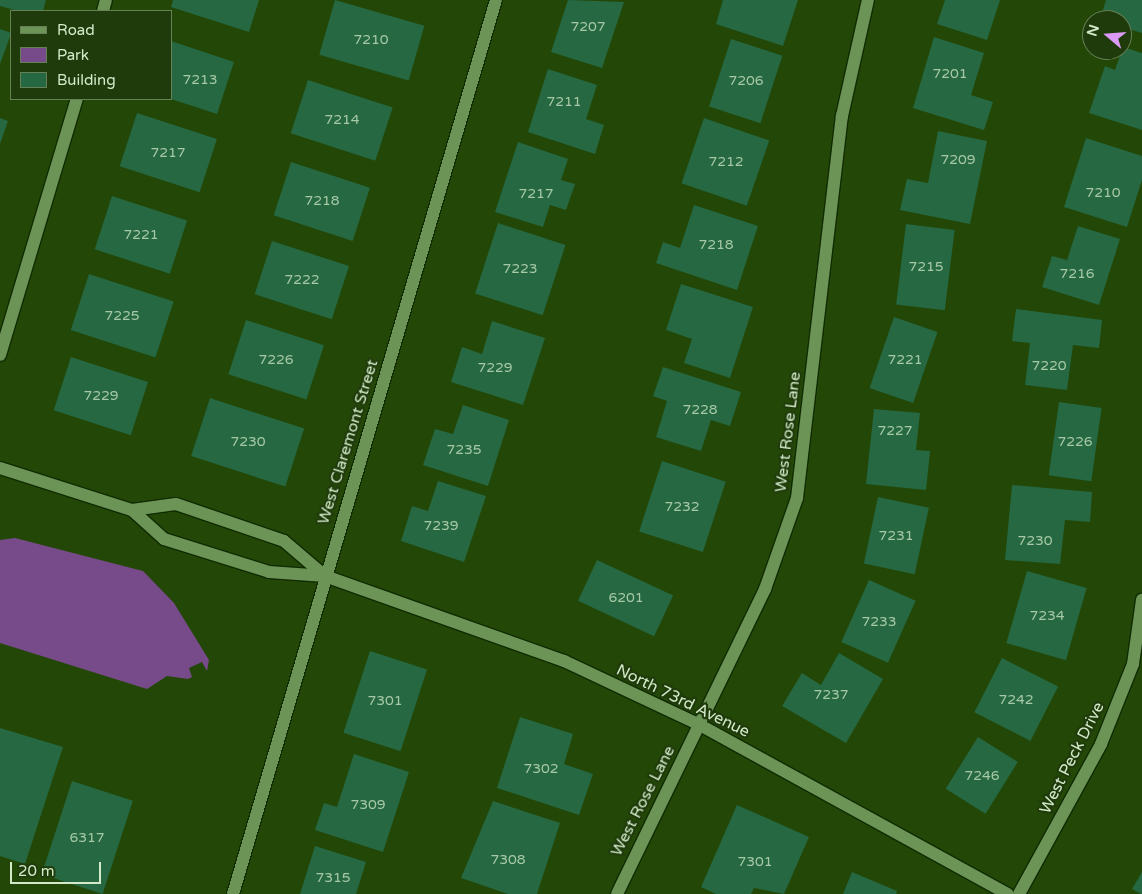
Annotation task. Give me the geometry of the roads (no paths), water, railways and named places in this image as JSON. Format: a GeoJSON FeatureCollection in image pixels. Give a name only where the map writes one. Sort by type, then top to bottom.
{"type":"FeatureCollection","features":[{"type":"Feature","properties":{"kind":"street","name":"West Claremont Street"},"geometry":{"type":"LineString","coordinates":[[233,894],[496,0]]}},
{"type":"Feature","properties":{"kind":"street","name":"West Rose Lane"},"geometry":{"type":"LineString","coordinates":[[618,894],[765,589],[797,498],[842,116],[868,0]]}},
{"type":"Feature","properties":{"kind":"street"},"geometry":{"type":"LineString","coordinates":[[0,355],[76,100]]}},
{"type":"Feature","properties":{"kind":"street","name":"North 73rd Avenue"},"geometry":{"type":"LineString","coordinates":[[0,468],[132,510],[164,539],[269,572],[325,576],[564,661],[700,725],[1008,894]]}},
{"type":"Feature","properties":{"kind":"street","name":"North 73rd Avenue"},"geometry":{"type":"LineString","coordinates":[[132,510],[176,504],[284,542],[325,576]]}},
{"type":"Feature","properties":{"kind":"street","name":"West Peck Drive"},"geometry":{"type":"LineString","coordinates":[[1019,894],[1101,744],[1134,664],[1142,600]]}}]}
